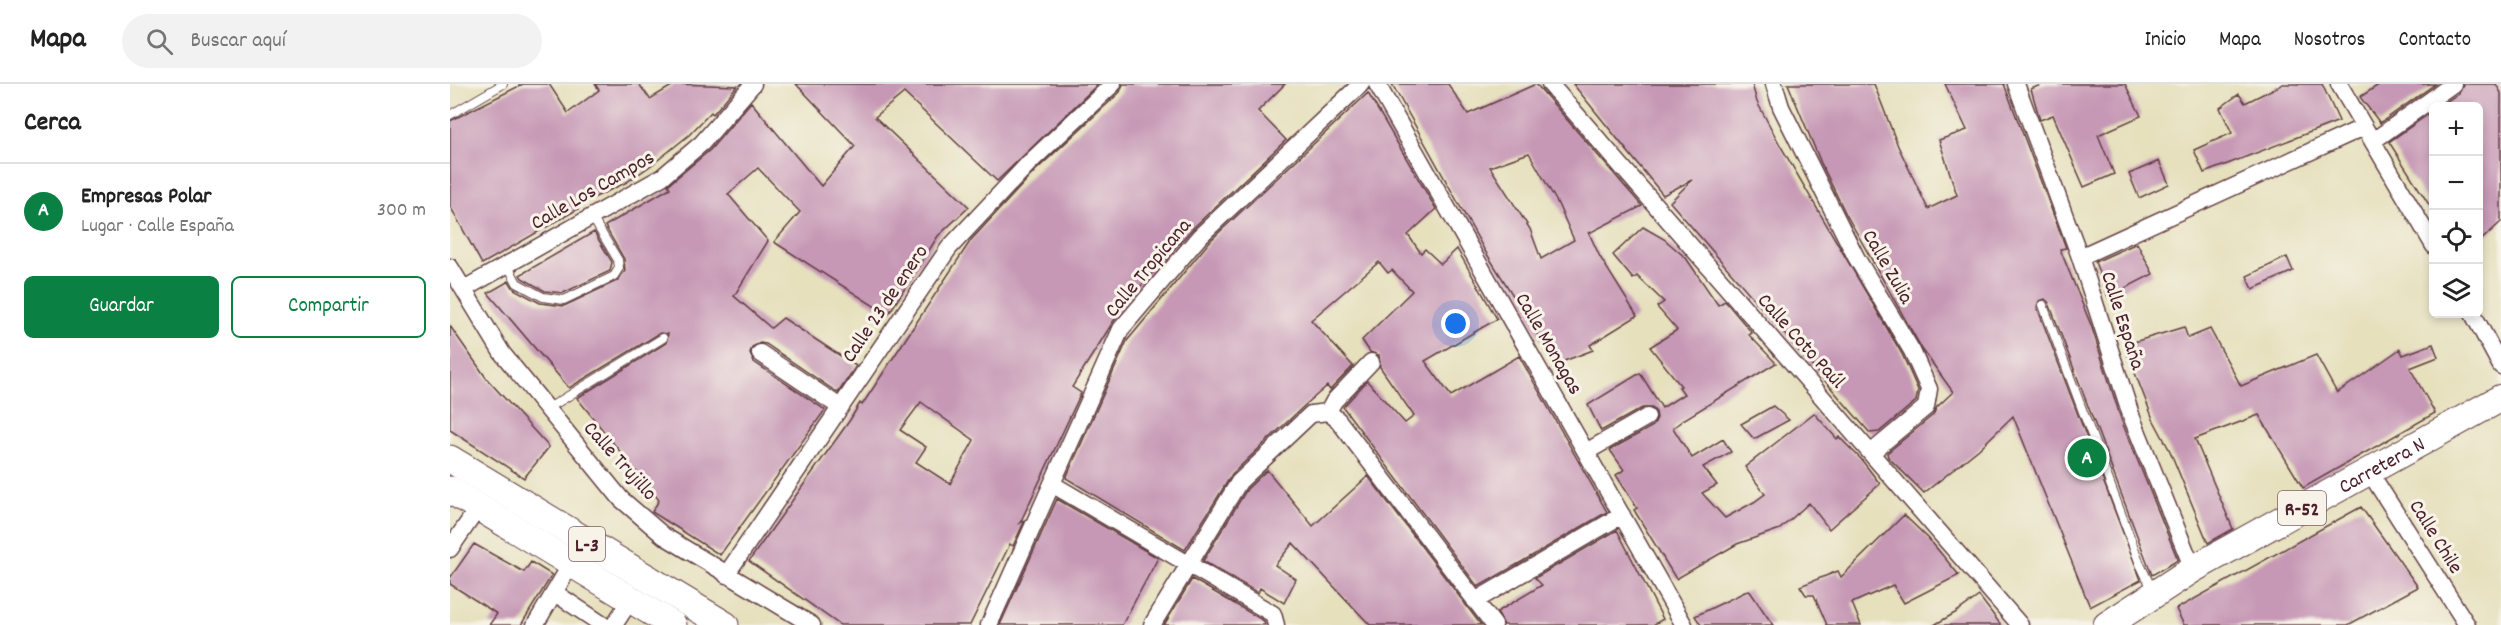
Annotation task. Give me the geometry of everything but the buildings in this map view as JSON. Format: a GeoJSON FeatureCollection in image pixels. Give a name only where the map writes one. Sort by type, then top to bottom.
{"type":"FeatureCollection","features":[{"type":"Feature","properties":{"kind":"main road","name":"Carretera N"},"geometry":{"type":"LineString","coordinates":[[2107,625],[2193,569],[2369,471],[2497,404]]}},
{"type":"Feature","properties":{"kind":"main road","name":"L-3"},"geometry":{"type":"LineString","coordinates":[[450,459],[725,625]]}},
{"type":"Feature","properties":{"kind":"main road","name":"L-3"},"geometry":{"type":"LineString","coordinates":[[450,490],[673,625]]}},
{"type":"Feature","properties":{"kind":"street","name":"Calle Los Campos"},"geometry":{"type":"LineString","coordinates":[[464,289],[662,177],[702,143],[753,84]]}},
{"type":"Feature","properties":{"kind":"street","name":"Calle 23 de enero"},"geometry":{"type":"LineString","coordinates":[[726,575],[949,248],[1028,164],[1113,84]]}},
{"type":"Feature","properties":{"kind":"street","name":"Calle Tropicana"},"geometry":{"type":"LineString","coordinates":[[989,625],[1121,329],[1200,236],[1361,84]]}},
{"type":"Feature","properties":{"kind":"street","name":"Calle Monagas"},"geometry":{"type":"LineString","coordinates":[[1377,84],[1684,625]]}},
{"type":"Feature","properties":{"kind":"street","name":"Calle Coto Paúl"},"geometry":{"type":"LineString","coordinates":[[1550,84],[2020,625]]}},
{"type":"Feature","properties":{"kind":"street","name":"Calle Zulia"},"geometry":{"type":"LineString","coordinates":[[1774,84],[1781,107],[1856,257],[1912,351],[1929,388],[1926,406],[1872,452]]}},
{"type":"Feature","properties":{"kind":"street","name":"Calle España"},"geometry":{"type":"LineString","coordinates":[[2016,84],[2080,257],[2132,418],[2193,569]]}},
{"type":"Feature","properties":{"kind":"street"},"geometry":{"type":"LineString","coordinates":[[2339,84],[2429,239]]}},
{"type":"Feature","properties":{"kind":"street"},"geometry":{"type":"LineString","coordinates":[[2080,257],[2368,134],[2453,84]]}},
{"type":"Feature","properties":{"kind":"street","name":"Calle Trujillo"},"geometry":{"type":"LineString","coordinates":[[450,267],[502,353],[621,499],[664,536],[812,625]]}},
{"type":"Feature","properties":{"kind":"street"},"geometry":{"type":"LineString","coordinates":[[2474,318],[2501,366]]}},
{"type":"Feature","properties":{"kind":"street"},"geometry":{"type":"LineString","coordinates":[[760,353],[840,407]]}},
{"type":"Feature","properties":{"kind":"street"},"geometry":{"type":"LineString","coordinates":[[1328,412],[1334,401],[1371,362]]}},
{"type":"Feature","properties":{"kind":"street"},"geometry":{"type":"LineString","coordinates":[[1152,625],[1239,482],[1311,414],[1328,412],[1338,420],[1494,625]]}},
{"type":"Feature","properties":{"kind":"street"},"geometry":{"type":"LineString","coordinates":[[1586,452],[1647,417]]}},
{"type":"Feature","properties":{"kind":"street","name":"Calle Chile"},"geometry":{"type":"LineString","coordinates":[[2369,471],[2467,625]]}},
{"type":"Feature","properties":{"kind":"street"},"geometry":{"type":"LineString","coordinates":[[1052,484],[1274,614],[1276,625]]}},
{"type":"Feature","properties":{"kind":"street"},"geometry":{"type":"LineString","coordinates":[[450,549],[478,508]]}},
{"type":"Feature","properties":{"kind":"street"},"geometry":{"type":"LineString","coordinates":[[1475,601],[1622,515]]}},
{"type":"Feature","properties":{"kind":"street"},"geometry":{"type":"LineString","coordinates":[[535,625],[571,564]]}},
{"type":"Feature","properties":{"kind":"street"},"geometry":{"type":"LineString","coordinates":[[555,592],[603,625]]}},
{"type":"Feature","properties":{"kind":"street"},"geometry":{"type":"LineString","coordinates":[[614,625],[631,599]]}},
{"type":"Feature","properties":{"kind":"lane"},"geometry":{"type":"LineString","coordinates":[[450,115],[503,84]]}},
{"type":"Feature","properties":{"kind":"lane"},"geometry":{"type":"LineString","coordinates":[[507,264],[517,284],[525,289],[564,300],[614,276],[619,268],[618,260],[592,217]]}},
{"type":"Feature","properties":{"kind":"lane"},"geometry":{"type":"LineString","coordinates":[[2043,305],[2140,564],[2154,594]]}},
{"type":"Feature","properties":{"kind":"lane"},"geometry":{"type":"LineString","coordinates":[[547,409],[663,338]]}},
{"type":"Feature","properties":{"kind":"place","name":"Empresas Polar"},"geometry":{"type":"Point","coordinates":[2087,458]}}]}
